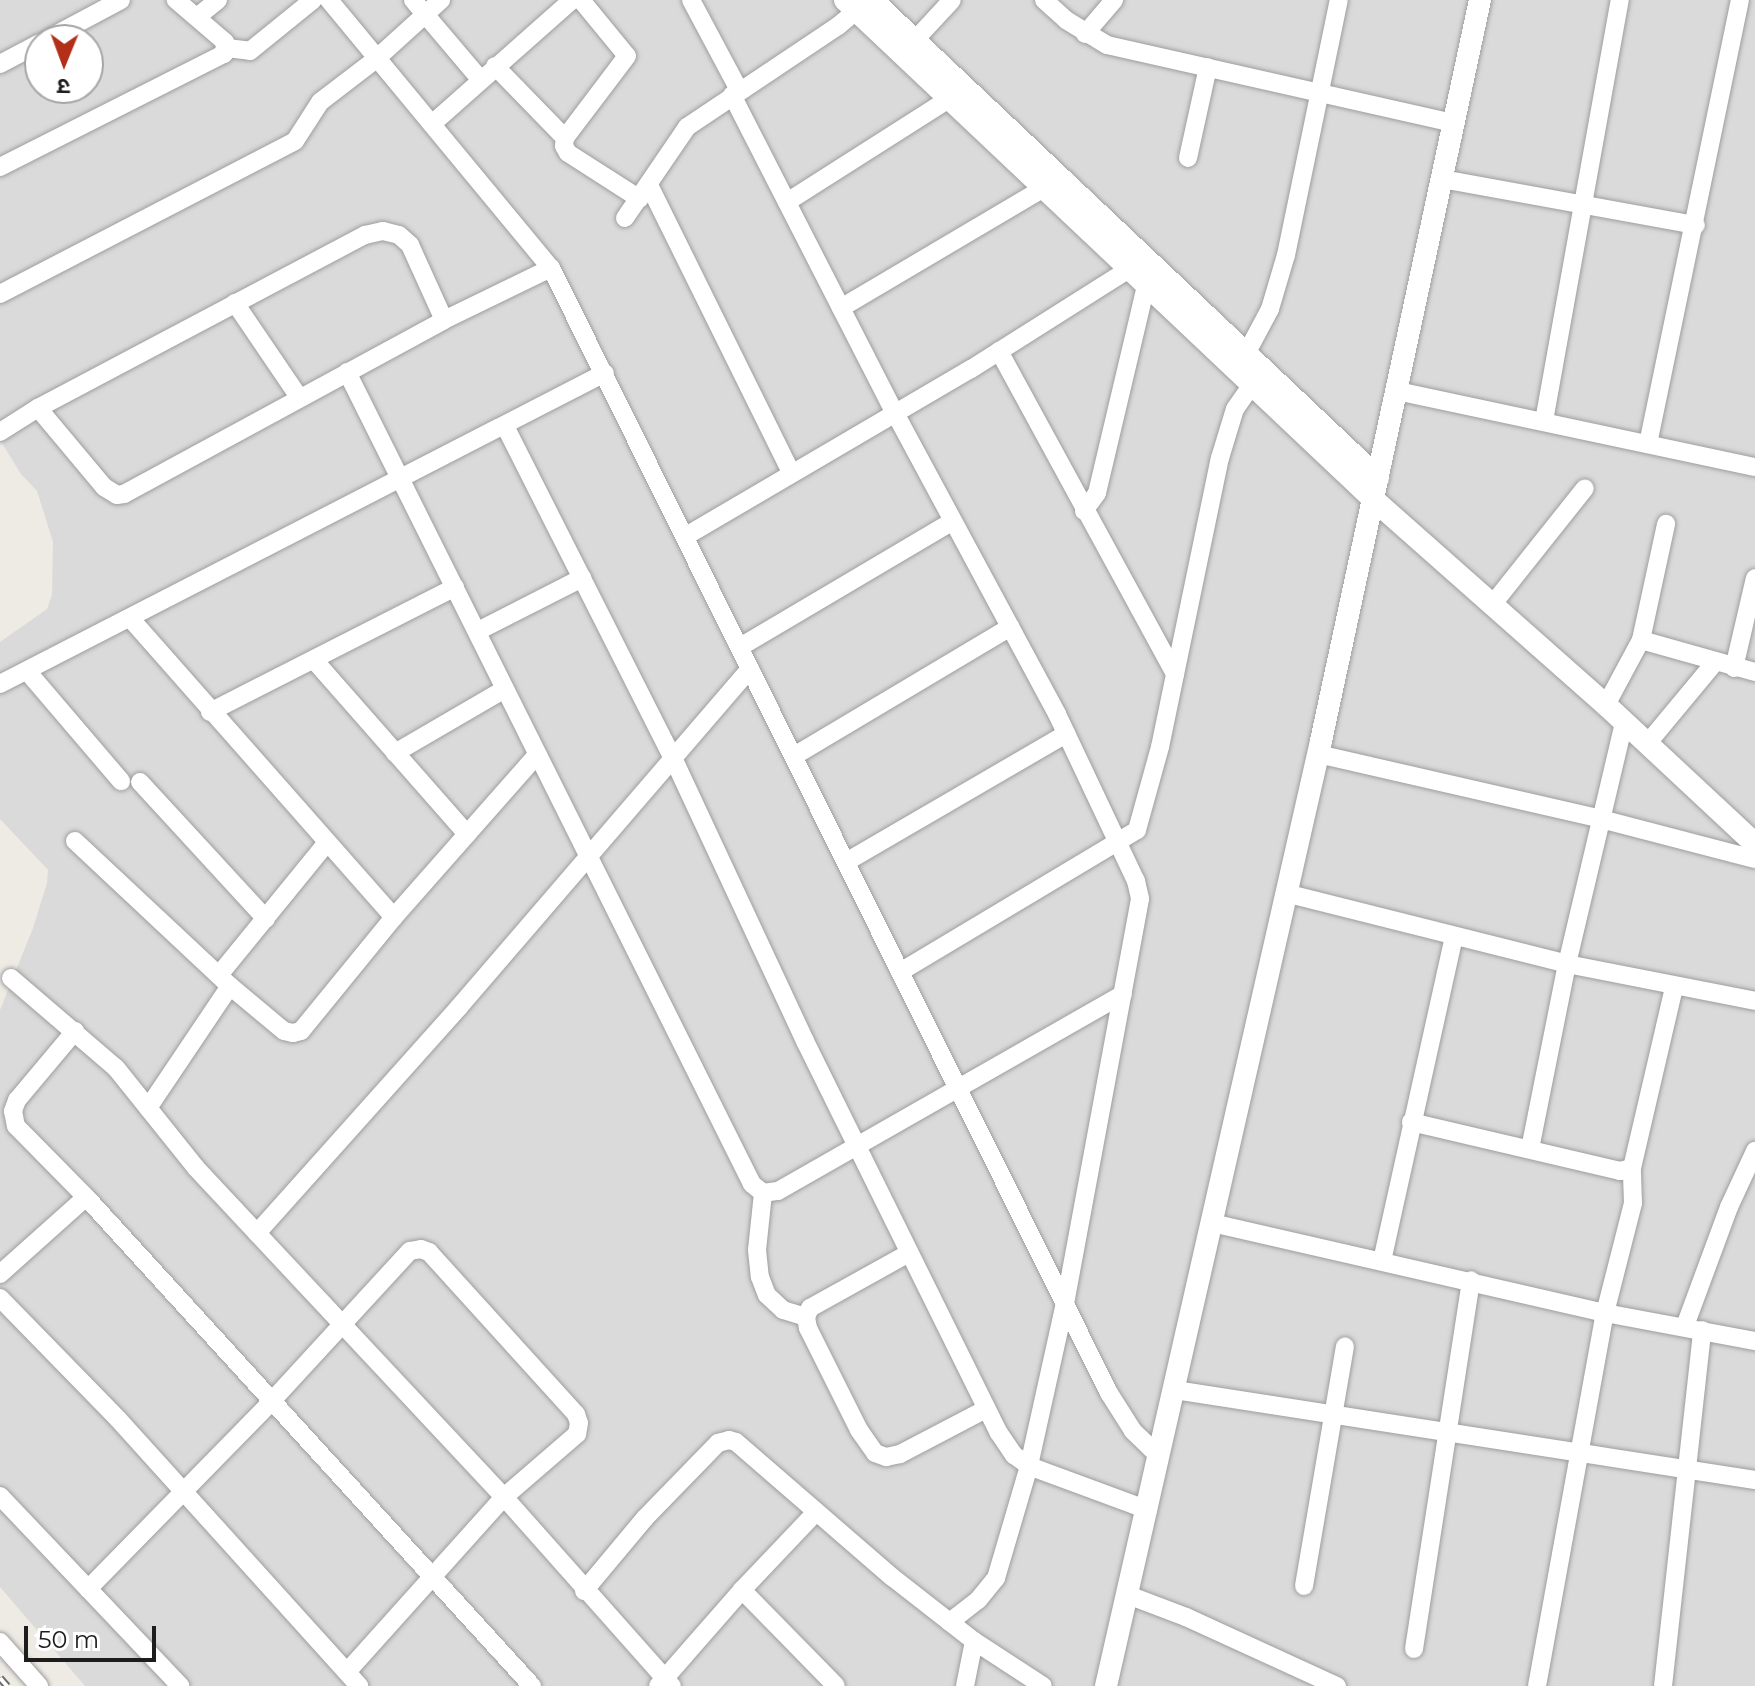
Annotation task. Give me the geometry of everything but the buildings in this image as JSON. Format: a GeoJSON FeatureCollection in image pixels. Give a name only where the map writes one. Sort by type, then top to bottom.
{"type":"FeatureCollection","features":[{"type":"Feature","properties":{"kind":"street"},"geometry":{"type":"LineString","coordinates":[[76,24],[121,0]]}},
{"type":"Feature","properties":{"kind":"street"},"geometry":{"type":"LineString","coordinates":[[176,0],[227,48],[250,51],[313,0]]}},
{"type":"Feature","properties":{"kind":"street"},"geometry":{"type":"LineString","coordinates":[[197,17],[218,0]]}},
{"type":"Feature","properties":{"kind":"street"},"geometry":{"type":"LineString","coordinates":[[329,0],[526,233],[551,268],[1109,1393],[1133,1431],[1160,1457]]}},
{"type":"Feature","properties":{"kind":"street"},"geometry":{"type":"LineString","coordinates":[[0,294],[295,141],[320,102],[376,59],[418,7],[441,0]]}},
{"type":"Feature","properties":{"kind":"street"},"geometry":{"type":"LineString","coordinates":[[432,124],[572,0]]}},
{"type":"Feature","properties":{"kind":"street"},"geometry":{"type":"LineString","coordinates":[[565,138],[627,56],[581,0]]}},
{"type":"Feature","properties":{"kind":"street"},"geometry":{"type":"LineString","coordinates":[[691,0],[841,308],[1066,734],[1136,881],[1140,899],[1065,1303],[1029,1466],[996,1578],[978,1600],[950,1622]]}},
{"type":"Feature","properties":{"kind":"street"},"geometry":{"type":"LineString","coordinates":[[915,40],[952,0]]}},
{"type":"Feature","properties":{"kind":"street"},"geometry":{"type":"LineString","coordinates":[[1044,0],[1085,34],[1107,45],[1454,123]]}},
{"type":"Feature","properties":{"kind":"street"},"geometry":{"type":"LineString","coordinates":[[1085,34],[1114,0]]}},
{"type":"Feature","properties":{"kind":"street"},"geometry":{"type":"LineString","coordinates":[[1246,354],[1270,309],[1286,255],[1339,0]]}},
{"type":"Feature","properties":{"kind":"street"},"geometry":{"type":"LineString","coordinates":[[1106,1686],[1318,754],[1480,0]]}},
{"type":"Feature","properties":{"kind":"street"},"geometry":{"type":"LineString","coordinates":[[1544,421],[1620,0]]}},
{"type":"Feature","properties":{"kind":"street"},"geometry":{"type":"LineString","coordinates":[[1648,444],[1696,225],[1740,0]]}},
{"type":"Feature","properties":{"kind":"street"},"geometry":{"type":"LineString","coordinates":[[625,218],[687,127],[861,3]]}},
{"type":"Feature","properties":{"kind":"street"},"geometry":{"type":"LineString","coordinates":[[861,3],[915,40],[1246,354],[1257,377]]}},
{"type":"Feature","properties":{"kind":"street"},"geometry":{"type":"LineString","coordinates":[[861,3],[950,98],[1146,285],[1257,377],[1376,489],[1492,605],[1606,705],[1755,844]]}},
{"type":"Feature","properties":{"kind":"street"},"geometry":{"type":"LineString","coordinates":[[418,7],[480,79]]}},
{"type":"Feature","properties":{"kind":"street"},"geometry":{"type":"LineString","coordinates":[[0,167],[224,54],[227,48]]}},
{"type":"Feature","properties":{"kind":"street"},"geometry":{"type":"LineString","coordinates":[[0,64],[24,51]]}},
{"type":"Feature","properties":{"kind":"street"},"geometry":{"type":"LineString","coordinates":[[495,66],[565,138],[568,153],[645,192],[791,472]]}},
{"type":"Feature","properties":{"kind":"street"},"geometry":{"type":"LineString","coordinates":[[1188,158],[1208,67]]}},
{"type":"Feature","properties":{"kind":"street"},"geometry":{"type":"LineString","coordinates":[[787,202],[950,98]]}},
{"type":"Feature","properties":{"kind":"street"},"geometry":{"type":"LineString","coordinates":[[1442,179],[1696,225]]}},
{"type":"Feature","properties":{"kind":"street"},"geometry":{"type":"LineString","coordinates":[[841,308],[1044,188]]}},
{"type":"Feature","properties":{"kind":"street"},"geometry":{"type":"LineString","coordinates":[[0,432],[38,408],[365,235],[383,231],[399,235],[410,245],[444,320]]}},
{"type":"Feature","properties":{"kind":"street"},"geometry":{"type":"LineString","coordinates":[[38,408],[104,487],[117,495],[135,490],[299,397],[444,320],[551,268]]}},
{"type":"Feature","properties":{"kind":"street"},"geometry":{"type":"LineString","coordinates":[[686,536],[999,351],[1129,269]]}},
{"type":"Feature","properties":{"kind":"street"},"geometry":{"type":"LineString","coordinates":[[1084,511],[1097,493],[1146,285]]}},
{"type":"Feature","properties":{"kind":"street"},"geometry":{"type":"LineString","coordinates":[[235,303],[299,397]]}},
{"type":"Feature","properties":{"kind":"street"},"geometry":{"type":"LineString","coordinates":[[999,351],[1175,674]]}},
{"type":"Feature","properties":{"kind":"street"},"geometry":{"type":"LineString","coordinates":[[347,372],[752,1184],[763,1193],[778,1191],[1123,994]]}},
{"type":"Feature","properties":{"kind":"street"},"geometry":{"type":"LineString","coordinates":[[0,684],[605,373]]}},
{"type":"Feature","properties":{"kind":"street"},"geometry":{"type":"LineString","coordinates":[[900,972],[1137,830],[1175,674],[1220,458],[1235,409],[1257,377]]}},
{"type":"Feature","properties":{"kind":"street"},"geometry":{"type":"LineString","coordinates":[[1397,391],[1755,467]]}},
{"type":"Feature","properties":{"kind":"street"},"geometry":{"type":"LineString","coordinates":[[505,426],[674,760],[986,1409],[1014,1455],[1029,1466],[1148,1510]]}},
{"type":"Feature","properties":{"kind":"street"},"geometry":{"type":"LineString","coordinates":[[1492,605],[1585,488]]}},
{"type":"Feature","properties":{"kind":"street"},"geometry":{"type":"LineString","coordinates":[[740,647],[953,521]]}},
{"type":"Feature","properties":{"kind":"street"},"geometry":{"type":"LineString","coordinates":[[1606,705],[1641,640],[1666,524]]}},
{"type":"Feature","properties":{"kind":"street"},"geometry":{"type":"LineString","coordinates":[[478,631],[582,578]]}},
{"type":"Feature","properties":{"kind":"street"},"geometry":{"type":"LineString","coordinates":[[1734,668],[1755,579]]}},
{"type":"Feature","properties":{"kind":"street"},"geometry":{"type":"LineString","coordinates":[[210,712],[455,587]]}},
{"type":"Feature","properties":{"kind":"street"},"geometry":{"type":"LineString","coordinates":[[130,618],[326,844],[394,917]]}},
{"type":"Feature","properties":{"kind":"street"},"geometry":{"type":"LineString","coordinates":[[794,756],[1010,627]]}},
{"type":"Feature","properties":{"kind":"street"},"geometry":{"type":"LineString","coordinates":[[1641,640],[1755,672]]}},
{"type":"Feature","properties":{"kind":"street"},"geometry":{"type":"LineString","coordinates":[[314,660],[467,834]]}},
{"type":"Feature","properties":{"kind":"street"},"geometry":{"type":"LineString","coordinates":[[1647,744],[1715,662]]}},
{"type":"Feature","properties":{"kind":"street"},"geometry":{"type":"LineString","coordinates":[[257,1233],[449,1019],[750,669]]}},
{"type":"Feature","properties":{"kind":"street"},"geometry":{"type":"LineString","coordinates":[[27,671],[121,781]]}},
{"type":"Feature","properties":{"kind":"street"},"geometry":{"type":"LineString","coordinates":[[395,753],[505,689]]}},
{"type":"Feature","properties":{"kind":"street"},"geometry":{"type":"LineString","coordinates":[[1530,1149],[1567,964],[1624,723]]}},
{"type":"Feature","properties":{"kind":"street"},"geometry":{"type":"LineString","coordinates":[[846,862],[1066,734]]}},
{"type":"Feature","properties":{"kind":"street"},"geometry":{"type":"LineString","coordinates":[[1318,754],[1601,819],[1755,859]]}},
{"type":"Feature","properties":{"kind":"street"},"geometry":{"type":"LineString","coordinates":[[75,841],[224,980],[284,1031],[301,1031],[394,917],[537,755]]}},
{"type":"Feature","properties":{"kind":"street"},"geometry":{"type":"LineString","coordinates":[[140,782],[266,919]]}},
{"type":"Feature","properties":{"kind":"street"},"geometry":{"type":"LineString","coordinates":[[148,1108],[224,980],[266,919],[326,844]]}},
{"type":"Feature","properties":{"kind":"street"},"geometry":{"type":"LineString","coordinates":[[1285,893],[1567,964],[1755,1001]]}},
{"type":"Feature","properties":{"kind":"street"},"geometry":{"type":"LineString","coordinates":[[1382,1261],[1454,936]]}},
{"type":"Feature","properties":{"kind":"street"},"geometry":{"type":"LineString","coordinates":[[11,978],[116,1068],[196,1168],[504,1497],[665,1684],[742,1590],[815,1513]]}},
{"type":"Feature","properties":{"kind":"street"},"geometry":{"type":"LineString","coordinates":[[1537,1686],[1605,1313],[1633,1203],[1632,1168],[1674,987]]}},
{"type":"Feature","properties":{"kind":"street"},"geometry":{"type":"LineString","coordinates":[[75,1031],[44,1065],[13,1111],[16,1126],[86,1197],[270,1403],[532,1686]]}},
{"type":"Feature","properties":{"kind":"street"},"geometry":{"type":"LineString","coordinates":[[1411,1122],[1620,1171],[1632,1168]]}},
{"type":"Feature","properties":{"kind":"street"},"geometry":{"type":"LineString","coordinates":[[1663,1686],[1685,1470],[1693,1328],[1729,1207],[1755,1151]]}},
{"type":"Feature","properties":{"kind":"street"},"geometry":{"type":"LineString","coordinates":[[763,1193],[757,1250],[760,1277],[767,1295],[783,1310],[806,1317]]}},
{"type":"Feature","properties":{"kind":"street"},"geometry":{"type":"LineString","coordinates":[[0,1274],[86,1197]]}},
{"type":"Feature","properties":{"kind":"street"},"geometry":{"type":"LineString","coordinates":[[1212,1223],[1605,1313],[1755,1341]]}},
{"type":"Feature","properties":{"kind":"street"},"geometry":{"type":"LineString","coordinates":[[0,1298],[183,1490],[353,1679],[434,1577],[504,1497],[577,1434],[579,1423],[576,1414],[429,1252],[410,1251],[270,1403],[183,1490],[88,1589]]}},
{"type":"Feature","properties":{"kind":"street"},"geometry":{"type":"LineString","coordinates":[[909,1253],[810,1308],[806,1317],[808,1328],[859,1430],[875,1453],[886,1457],[900,1454],[986,1409]]}},
{"type":"Feature","properties":{"kind":"street"},"geometry":{"type":"LineString","coordinates":[[1414,1649],[1471,1280]]}},
{"type":"Feature","properties":{"kind":"street"},"geometry":{"type":"LineString","coordinates":[[1304,1586],[1345,1346]]}},
{"type":"Feature","properties":{"kind":"street"},"geometry":{"type":"LineString","coordinates":[[1175,1390],[1578,1450],[1755,1480]]}},
{"type":"Feature","properties":{"kind":"street"},"geometry":{"type":"LineString","coordinates":[[584,1591],[645,1518],[718,1443],[729,1440],[736,1442],[815,1513],[974,1641],[1043,1686]]}},
{"type":"Feature","properties":{"kind":"street"},"geometry":{"type":"LineString","coordinates":[[0,1496],[180,1686]]}},
{"type":"Feature","properties":{"kind":"street"},"geometry":{"type":"LineString","coordinates":[[742,1590],[836,1686]]}},
{"type":"Feature","properties":{"kind":"street"},"geometry":{"type":"LineString","coordinates":[[1128,1595],[1325,1683]]}},
{"type":"Feature","properties":{"kind":"street"},"geometry":{"type":"LineString","coordinates":[[965,1686],[974,1641]]}},
{"type":"Feature","properties":{"kind":"street"},"geometry":{"type":"LineString","coordinates":[[0,1642],[39,1686]]}},
{"type":"Feature","properties":{"kind":"shaded area"},"geometry":{"type":"Polygon","coordinates":[[[0,0],[1755,0],[1755,1686],[85,1686],[0,1587],[0,1010],[33,928],[48,870],[0,819],[0,642],[47,609],[52,595],[53,542],[37,491],[21,474],[0,440],[0,0]]]}},
{"type":"Feature","properties":{"kind":"railway"},"geometry":{"type":"LineString","coordinates":[[0,1678],[7,1686]]}}]}
